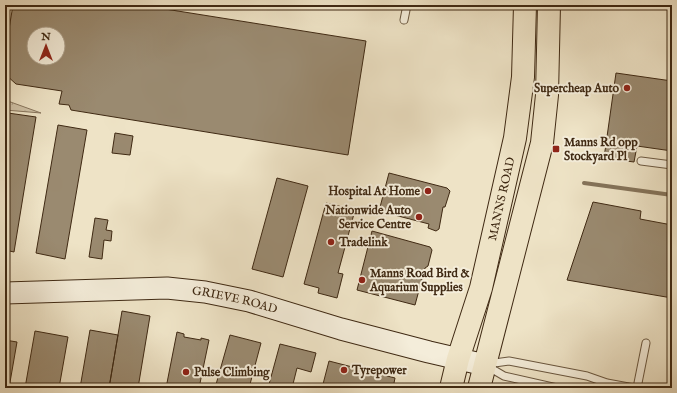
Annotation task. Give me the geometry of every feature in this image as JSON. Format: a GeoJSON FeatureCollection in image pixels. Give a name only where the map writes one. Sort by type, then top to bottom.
{"type":"FeatureCollection","features":[{"type":"Feature","properties":{"kind":"main road","name":"MANNS ROAD"},"geometry":{"type":"LineString","coordinates":[[451,388],[458,359],[482,288],[515,138],[523,77],[525,5]]}},
{"type":"Feature","properties":{"kind":"main road","name":"MANNS ROAD"},"geometry":{"type":"LineString","coordinates":[[479,388],[542,143],[547,95],[548,5]]}},
{"type":"Feature","properties":{"kind":"street","name":"GRIEVE ROAD"},"geometry":{"type":"LineString","coordinates":[[5,293],[167,288],[205,292],[249,301],[341,328],[485,365]]}},
{"type":"Feature","properties":{"kind":"lane"},"geometry":{"type":"LineString","coordinates":[[404,20],[407,5]]}},
{"type":"Feature","properties":{"kind":"lane"},"geometry":{"type":"LineString","coordinates":[[641,161],[672,165]]}},
{"type":"Feature","properties":{"kind":"lane"},"geometry":{"type":"LineString","coordinates":[[594,388],[607,386],[636,388],[646,343]]}},
{"type":"Feature","properties":{"kind":"lane"},"geometry":{"type":"LineString","coordinates":[[485,365],[509,361],[588,376],[607,386]]}},
{"type":"Feature","properties":{"kind":"lane"},"geometry":{"type":"LineString","coordinates":[[485,365],[504,376],[557,388]]}},
{"type":"Feature","properties":{"kind":"green space"},"geometry":{"type":"Polygon","coordinates":[[[5,100],[41,113],[5,110],[5,100]]]}},
{"type":"Feature","properties":{"kind":"building"},"geometry":{"type":"Polygon","coordinates":[[[13,5],[140,5],[366,41],[348,155],[71,110],[69,105],[59,104],[62,91],[16,84],[5,74],[5,53],[13,5]]]}},
{"type":"Feature","properties":{"kind":"building"},"geometry":{"type":"Polygon","coordinates":[[[616,73],[672,81],[672,151],[637,146],[634,162],[604,158],[616,73]]]}},
{"type":"Feature","properties":{"kind":"building"},"geometry":{"type":"Polygon","coordinates":[[[8,113],[36,117],[14,252],[5,250],[5,132],[8,113]]]}},
{"type":"Feature","properties":{"kind":"building"},"geometry":{"type":"Polygon","coordinates":[[[58,125],[87,130],[65,259],[36,253],[58,125]]]}},
{"type":"Feature","properties":{"kind":"building"},"geometry":{"type":"Polygon","coordinates":[[[115,133],[133,136],[130,155],[112,153],[115,133]]]}},
{"type":"Feature","properties":{"kind":"building"},"geometry":{"type":"Polygon","coordinates":[[[389,173],[447,188],[450,191],[445,207],[443,207],[439,229],[436,231],[428,228],[429,224],[379,211],[389,173]]]}},
{"type":"Feature","properties":{"kind":"building"},"geometry":{"type":"Polygon","coordinates":[[[277,178],[308,186],[283,277],[252,269],[277,178]]]}},
{"type":"Feature","properties":{"kind":"building"},"geometry":{"type":"Polygon","coordinates":[[[593,202],[641,211],[640,219],[672,225],[672,298],[567,280],[593,202]]]}},
{"type":"Feature","properties":{"kind":"building","name":"Tradelink"},"geometry":{"type":"Polygon","coordinates":[[[326,203],[355,210],[338,273],[343,274],[337,298],[318,293],[319,288],[304,284],[326,203]]]}},
{"type":"Feature","properties":{"kind":"building"},"geometry":{"type":"Polygon","coordinates":[[[95,218],[108,220],[106,230],[112,231],[111,241],[104,240],[102,259],[89,257],[95,218]]]}},
{"type":"Feature","properties":{"kind":"building"},"geometry":{"type":"Polygon","coordinates":[[[372,231],[430,247],[432,250],[428,266],[425,268],[415,305],[357,290],[372,231]]]}},
{"type":"Feature","properties":{"kind":"building"},"geometry":{"type":"Polygon","coordinates":[[[122,311],[150,316],[138,388],[109,388],[122,311]]]}},
{"type":"Feature","properties":{"kind":"building"},"geometry":{"type":"Polygon","coordinates":[[[90,330],[118,335],[109,388],[80,388],[90,330]]]}},
{"type":"Feature","properties":{"kind":"building"},"geometry":{"type":"Polygon","coordinates":[[[35,331],[68,337],[59,388],[25,388],[35,331]]]}},
{"type":"Feature","properties":{"kind":"building","name":"Pulse Climbing"},"geometry":{"type":"Polygon","coordinates":[[[177,332],[184,334],[184,337],[209,340],[199,388],[166,388],[177,332]]]}},
{"type":"Feature","properties":{"kind":"building"},"geometry":{"type":"Polygon","coordinates":[[[230,335],[261,343],[249,388],[215,388],[230,335]]]}},
{"type":"Feature","properties":{"kind":"building"},"geometry":{"type":"Polygon","coordinates":[[[5,340],[17,342],[9,388],[5,388],[5,340]]]}},
{"type":"Feature","properties":{"kind":"building"},"geometry":{"type":"Polygon","coordinates":[[[280,344],[316,353],[311,372],[297,368],[292,388],[268,388],[280,344]]]}},
{"type":"Feature","properties":{"kind":"building","name":"Tyrepower"},"geometry":{"type":"Polygon","coordinates":[[[329,361],[395,378],[393,388],[322,388],[329,361]]]}},
{"type":"Feature","properties":{"kind":"waterway"},"geometry":{"type":"LineString","coordinates":[[584,183],[672,195]]}},
{"type":"Feature","properties":{"kind":"place","name":"Supercheap Auto"},"geometry":{"type":"Point","coordinates":[627,88]}},
{"type":"Feature","properties":{"kind":"place","name":"Manns Rd opp Stockyard Pl"},"geometry":{"type":"Point","coordinates":[556,149]}},
{"type":"Feature","properties":{"kind":"place","name":"Hospital At Home"},"geometry":{"type":"Point","coordinates":[428,191]}},
{"type":"Feature","properties":{"kind":"place","name":"Nationwide Auto Service Centre"},"geometry":{"type":"Point","coordinates":[419,217]}},
{"type":"Feature","properties":{"kind":"place","name":"Tradelink"},"geometry":{"type":"Point","coordinates":[331,242]}},
{"type":"Feature","properties":{"kind":"place","name":"Manns Road Bird & Aquarium Supplies"},"geometry":{"type":"Point","coordinates":[362,280]}},
{"type":"Feature","properties":{"kind":"place","name":"Tyrepower"},"geometry":{"type":"Point","coordinates":[344,370]}},
{"type":"Feature","properties":{"kind":"place","name":"Pulse Climbing"},"geometry":{"type":"Point","coordinates":[186,372]}}]}
